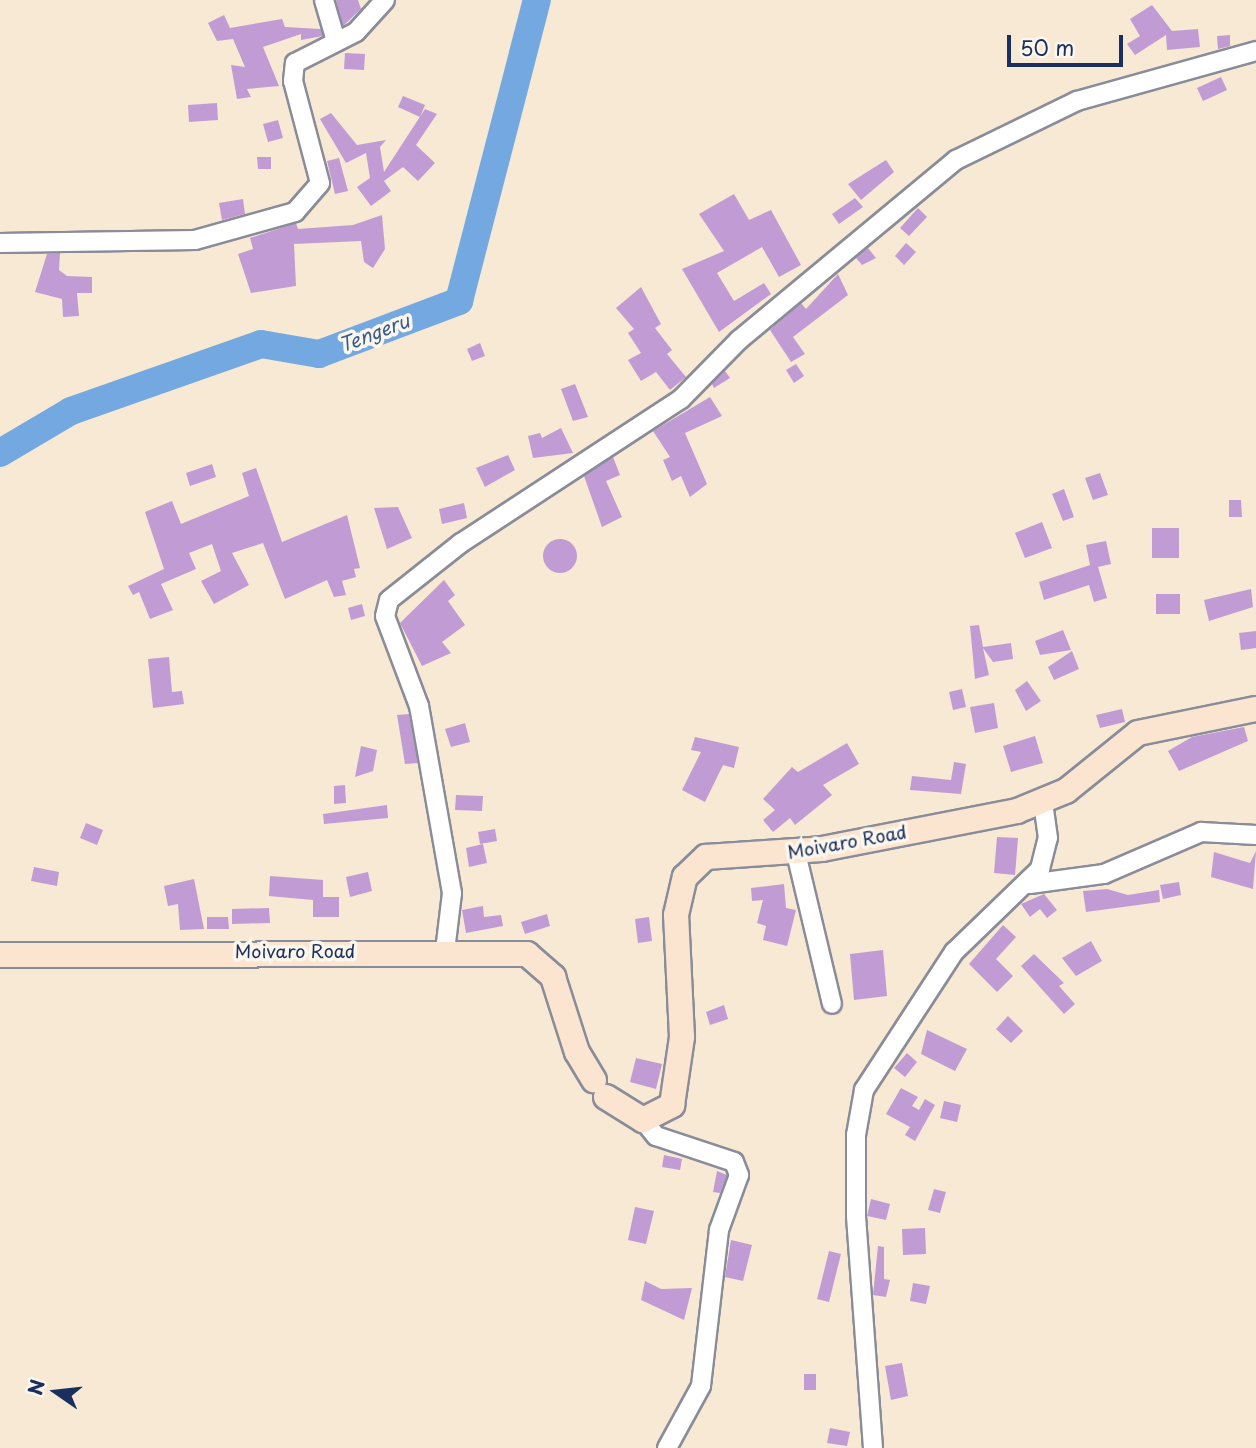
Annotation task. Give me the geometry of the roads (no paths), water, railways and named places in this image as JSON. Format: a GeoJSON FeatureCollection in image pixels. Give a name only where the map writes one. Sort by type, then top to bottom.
{"type":"FeatureCollection","features":[{"type":"Feature","properties":{"kind":"street"},"geometry":{"type":"LineString","coordinates":[[324,0],[336,41]]}},
{"type":"Feature","properties":{"kind":"street"},"geometry":{"type":"LineString","coordinates":[[0,243],[195,240],[295,212],[318,192],[320,172],[293,71],[301,57],[369,23],[385,0]]}},
{"type":"Feature","properties":{"kind":"street"},"geometry":{"type":"LineString","coordinates":[[445,951],[453,919],[449,875],[419,706],[385,616],[388,600],[461,543],[681,400],[739,340],[956,160],[1077,101],[1256,51]]}},
{"type":"Feature","properties":{"kind":"street","name":"Moivaro Road"},"geometry":{"type":"LineString","coordinates":[[0,955],[508,951],[547,967],[600,1088],[643,1120],[664,1114],[679,1079],[675,941],[685,877],[714,856],[796,853],[1044,803],[1138,733],[1256,709]]}},
{"type":"Feature","properties":{"kind":"street"},"geometry":{"type":"LineString","coordinates":[[873,1448],[856,1216],[856,1135],[864,1090],[954,952],[1030,884],[1046,850],[1044,803]]}},
{"type":"Feature","properties":{"kind":"street"},"geometry":{"type":"LineString","coordinates":[[1030,884],[1104,874],[1201,832],[1256,835]]}},
{"type":"Feature","properties":{"kind":"street"},"geometry":{"type":"LineString","coordinates":[[796,853],[832,1004]]}},
{"type":"Feature","properties":{"kind":"street"},"geometry":{"type":"LineString","coordinates":[[643,1120],[656,1136],[734,1162],[739,1175],[719,1230],[701,1386],[667,1448]]}},
{"type":"Feature","properties":{"kind":"waterway","name":"Tengeru"},"geometry":{"type":"LineString","coordinates":[[0,453],[71,411],[261,344],[319,354],[459,301],[537,0]]}}]}
